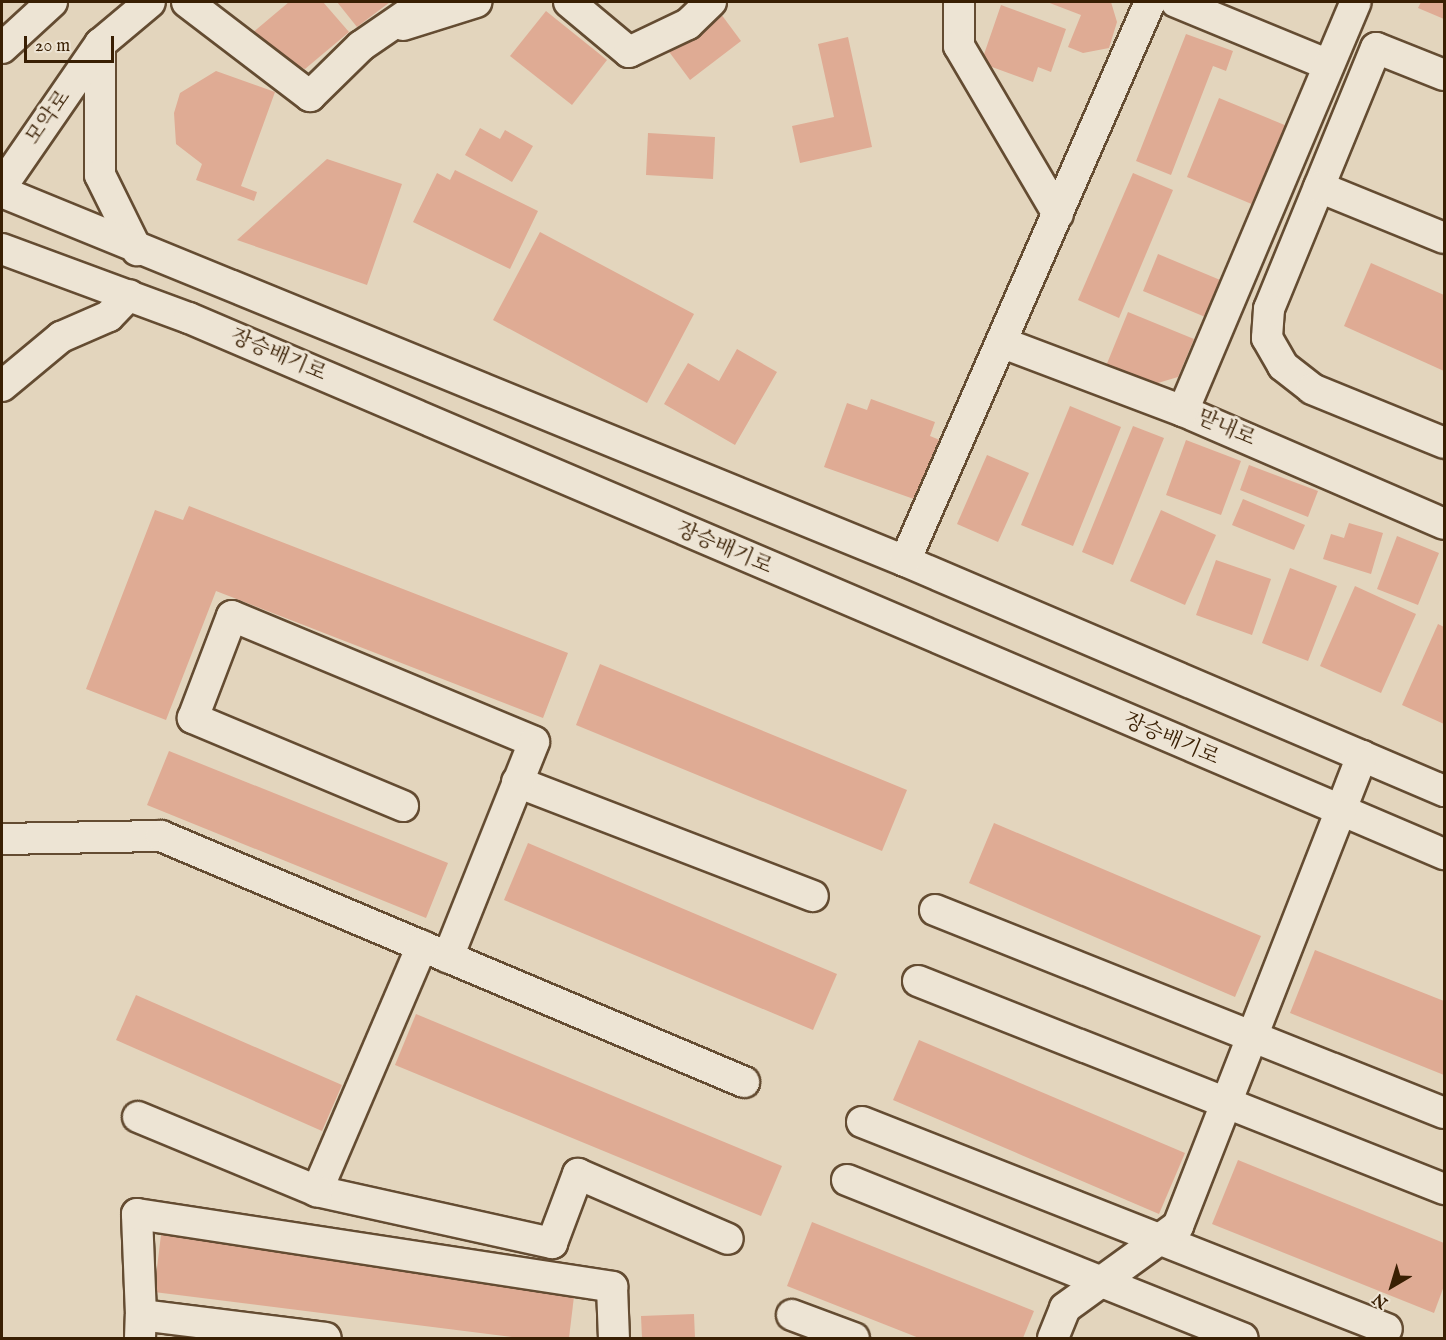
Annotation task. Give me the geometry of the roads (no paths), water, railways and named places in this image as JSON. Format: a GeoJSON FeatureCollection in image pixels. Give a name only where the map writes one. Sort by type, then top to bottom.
{"type":"FeatureCollection","features":[{"type":"Feature","properties":{"kind":"street"},"geometry":{"type":"LineString","coordinates":[[2,48],[52,2]]}},
{"type":"Feature","properties":{"kind":"street","name":"모악로"},"geometry":{"type":"LineString","coordinates":[[2,186],[100,44],[150,2]]}},
{"type":"Feature","properties":{"kind":"street"},"geometry":{"type":"LineString","coordinates":[[187,2],[310,96],[383,31],[425,2]]}},
{"type":"Feature","properties":{"kind":"street"},"geometry":{"type":"LineString","coordinates":[[383,31],[476,2]]}},
{"type":"Feature","properties":{"kind":"street"},"geometry":{"type":"LineString","coordinates":[[569,2],[629,52],[688,24],[711,2]]}},
{"type":"Feature","properties":{"kind":"street"},"geometry":{"type":"LineString","coordinates":[[958,2],[959,46],[1058,214]]}},
{"type":"Feature","properties":{"kind":"street"},"geometry":{"type":"LineString","coordinates":[[905,561],[1003,343],[1150,2]]}},
{"type":"Feature","properties":{"kind":"street"},"geometry":{"type":"LineString","coordinates":[[1176,2],[1329,65]]}},
{"type":"Feature","properties":{"kind":"street"},"geometry":{"type":"LineString","coordinates":[[1183,411],[1356,2]]}},
{"type":"Feature","properties":{"kind":"street"},"geometry":{"type":"LineString","coordinates":[[100,44],[100,175],[137,250]]}},
{"type":"Feature","properties":{"kind":"street"},"geometry":{"type":"LineString","coordinates":[[1444,75],[1376,48],[1269,309],[1267,339],[1283,366],[1312,389],[1444,443]]}},
{"type":"Feature","properties":{"kind":"street"},"geometry":{"type":"LineString","coordinates":[[1319,187],[1444,238]]}},
{"type":"Feature","properties":{"kind":"street"},"geometry":{"type":"LineString","coordinates":[[2,192],[137,250],[905,561],[1444,790]]}},
{"type":"Feature","properties":{"kind":"street","name":"장승배기로"},"geometry":{"type":"LineString","coordinates":[[2,249],[129,295],[1444,855]]}},
{"type":"Feature","properties":{"kind":"street"},"geometry":{"type":"LineString","coordinates":[[2,386],[61,337],[109,316],[129,295]]}},
{"type":"Feature","properties":{"kind":"street","name":"맏내로"},"geometry":{"type":"LineString","coordinates":[[1003,343],[1183,411],[1444,524]]}},
{"type":"Feature","properties":{"kind":"street"},"geometry":{"type":"LineString","coordinates":[[317,1191],[517,782],[534,741],[232,616],[193,718],[403,806]]}},
{"type":"Feature","properties":{"kind":"street"},"geometry":{"type":"LineString","coordinates":[[1053,1338],[1065,1308],[1178,1226],[1254,1037],[1362,756]]}},
{"type":"Feature","properties":{"kind":"street"},"geometry":{"type":"LineString","coordinates":[[517,782],[813,896]]}},
{"type":"Feature","properties":{"kind":"street"},"geometry":{"type":"LineString","coordinates":[[2,839],[161,836],[744,1082]]}},
{"type":"Feature","properties":{"kind":"street"},"geometry":{"type":"LineString","coordinates":[[935,910],[1444,1113]]}},
{"type":"Feature","properties":{"kind":"street"},"geometry":{"type":"LineString","coordinates":[[918,981],[1444,1189]]}},
{"type":"Feature","properties":{"kind":"street"},"geometry":{"type":"LineString","coordinates":[[138,1117],[317,1191],[552,1243],[578,1174],[728,1239]]}},
{"type":"Feature","properties":{"kind":"street"},"geometry":{"type":"LineString","coordinates":[[862,1122],[1387,1329]]}},
{"type":"Feature","properties":{"kind":"street"},"geometry":{"type":"LineString","coordinates":[[847,1180],[1243,1338]]}},
{"type":"Feature","properties":{"kind":"street"},"geometry":{"type":"LineString","coordinates":[[326,1338],[140,1327],[136,1214],[612,1287],[614,1338]]}},
{"type":"Feature","properties":{"kind":"street"},"geometry":{"type":"LineString","coordinates":[[792,1315],[854,1338]]}}]}
